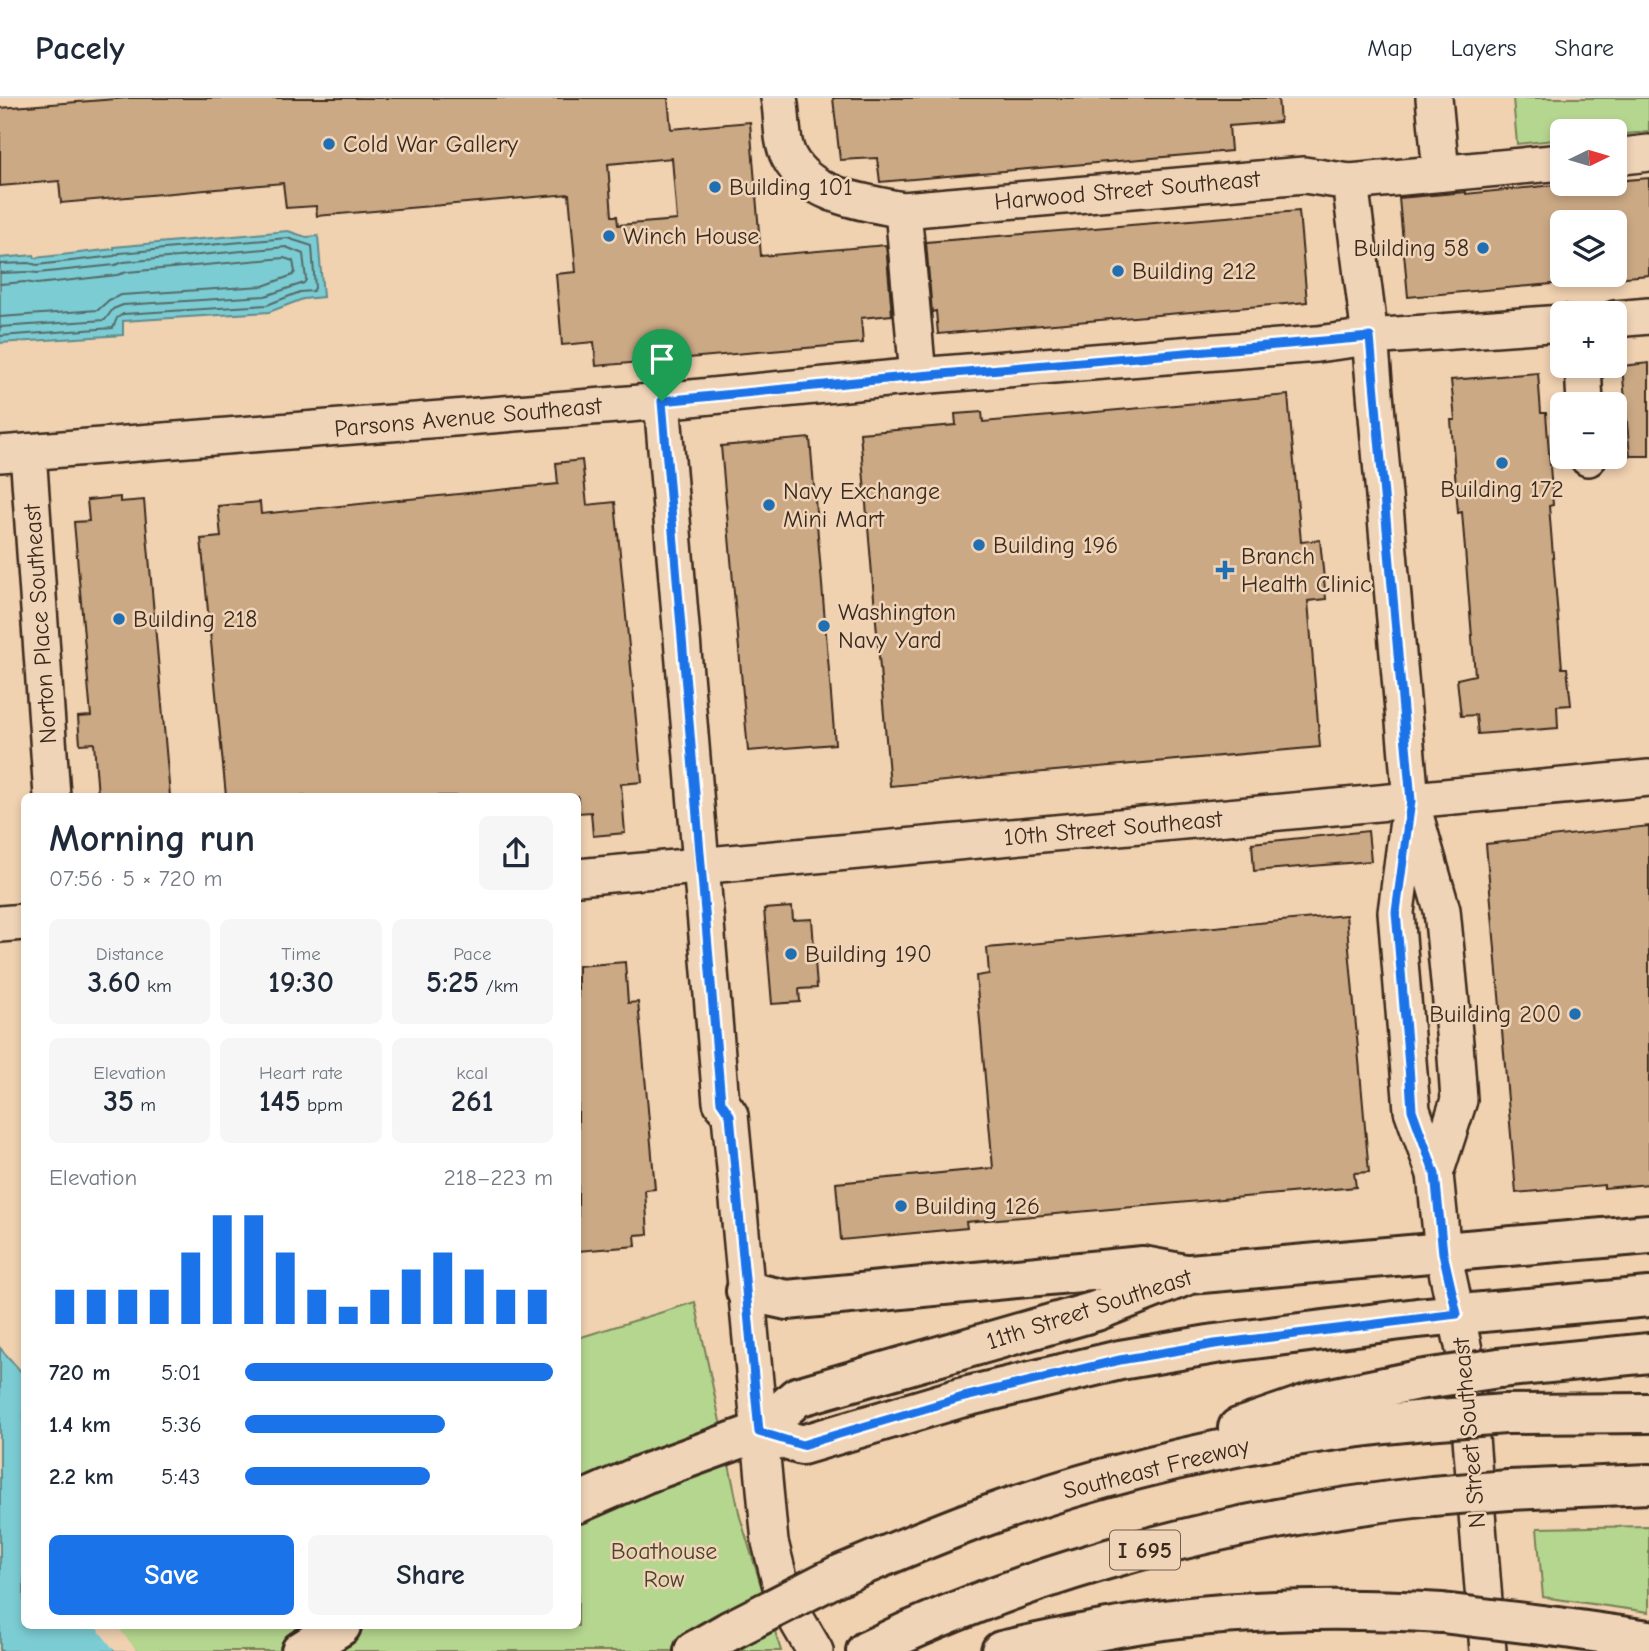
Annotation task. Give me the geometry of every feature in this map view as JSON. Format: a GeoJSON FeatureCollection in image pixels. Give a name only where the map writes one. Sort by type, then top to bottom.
{"type":"FeatureCollection","features":[{"type":"Feature","properties":{"kind":"main road","name":"11th Street Southeast"},"geometry":{"type":"LineString","coordinates":[[581,1502],[644,1474],[759,1432],[797,1397],[1096,1311],[1190,1275],[1649,1234]]}},
{"type":"Feature","properties":{"kind":"main road"},"geometry":{"type":"LineString","coordinates":[[746,1291],[787,1300],[1143,1266],[1190,1275]]}},
{"type":"Feature","properties":{"kind":"main road","name":"11th Street Southeast"},"geometry":{"type":"LineString","coordinates":[[759,1432],[802,1445],[960,1398],[1120,1360],[1215,1344],[1457,1314],[1649,1297]]}},
{"type":"Feature","properties":{"kind":"main road"},"geometry":{"type":"LineString","coordinates":[[1147,1467],[1267,1416],[1351,1393],[1499,1368],[1649,1353]]}},
{"type":"Feature","properties":{"kind":"main road","name":"Southeast Freeway"},"geometry":{"type":"LineString","coordinates":[[694,1651],[837,1576],[977,1519],[1147,1467],[1285,1438],[1374,1424],[1505,1414],[1649,1413]]}},
{"type":"Feature","properties":{"kind":"main road","name":"I 695"},"geometry":{"type":"LineString","coordinates":[[868,1650],[961,1610],[1072,1570],[1142,1550],[1302,1513],[1432,1496],[1649,1484]]}},
{"type":"Feature","properties":{"kind":"main road"},"geometry":{"type":"LineString","coordinates":[[1001,1651],[1126,1626],[1293,1609],[1442,1613],[1649,1640]]}},
{"type":"Feature","properties":{"kind":"main road"},"geometry":{"type":"LineString","coordinates":[[301,1651],[336,1629]]}},
{"type":"Feature","properties":{"kind":"street","name":"Harwood Street Southeast"},"geometry":{"type":"LineString","coordinates":[[779,98],[785,145],[789,157],[804,177],[846,199],[903,210],[1304,175],[1350,183],[1550,163]]}},
{"type":"Feature","properties":{"kind":"street"},"geometry":{"type":"LineString","coordinates":[[1434,98],[1441,173]]}},
{"type":"Feature","properties":{"kind":"street"},"geometry":{"type":"LineString","coordinates":[[1628,155],[1649,153]]}},
{"type":"Feature","properties":{"kind":"street","name":"N Street Southeast"},"geometry":{"type":"LineString","coordinates":[[1350,183],[1370,337],[1411,801],[1442,910],[1459,1100],[1435,1174]]}},
{"type":"Feature","properties":{"kind":"street"},"geometry":{"type":"LineString","coordinates":[[903,210],[918,376]]}},
{"type":"Feature","properties":{"kind":"street"},"geometry":{"type":"LineString","coordinates":[[1627,318],[1649,316]]}},
{"type":"Feature","properties":{"kind":"street","name":"Parsons Avenue Southeast"},"geometry":{"type":"LineString","coordinates":[[14,453],[662,401],[918,376],[1550,324]]}},
{"type":"Feature","properties":{"kind":"street"},"geometry":{"type":"LineString","coordinates":[[662,401],[721,1102],[730,1115],[765,1504],[776,1571],[784,1598],[793,1618],[815,1651]]}},
{"type":"Feature","properties":{"kind":"street","name":"Norton Place Southeast"},"geometry":{"type":"LineString","coordinates":[[14,453],[52,793]]}},
{"type":"Feature","properties":{"kind":"street","name":"10th Street Southeast"},"geometry":{"type":"LineString","coordinates":[[581,877],[1649,778]]}},
{"type":"Feature","properties":{"kind":"street","name":"N Street Southeast"},"geometry":{"type":"LineString","coordinates":[[1411,801],[1396,912],[1412,1110],[1435,1174],[1443,1253],[1464,1350],[1488,1651]]}},
{"type":"Feature","properties":{"kind":"street"},"geometry":{"type":"LineString","coordinates":[[0,924],[21,922]]}},
{"type":"Feature","properties":{"kind":"green space"},"geometry":{"type":"Polygon","coordinates":[[[1513,98],[1649,98],[1649,132],[1628,134],[1628,119],[1550,119],[1550,140],[1517,144],[1513,98]]]}},
{"type":"Feature","properties":{"kind":"green space","name":"Boathouse Row"},"geometry":{"type":"Polygon","coordinates":[[[695,1302],[740,1517],[781,1651],[134,1651],[115,1629],[581,1629],[581,1337],[695,1302]]]}},
{"type":"Feature","properties":{"kind":"green space"},"geometry":{"type":"Polygon","coordinates":[[[1649,1526],[1649,1612],[1543,1597],[1537,1528],[1649,1526]]]}},
{"type":"Feature","properties":{"kind":"water"},"geometry":{"type":"Polygon","coordinates":[[[288,231],[306,237],[318,236],[323,297],[303,299],[269,312],[123,321],[123,335],[0,343],[0,258],[34,255],[35,258],[114,247],[288,231]]]}},
{"type":"Feature","properties":{"kind":"water"},"geometry":{"type":"Polygon","coordinates":[[[0,1348],[21,1372],[21,1629],[115,1629],[134,1651],[0,1651],[0,1348]]]}},
{"type":"Feature","properties":{"kind":"pier"},"geometry":{"type":"Polygon","coordinates":[[[97,1629],[119,1629],[137,1651],[115,1651],[97,1629]]]}},
{"type":"Feature","properties":{"kind":"building"},"geometry":{"type":"Polygon","coordinates":[[[129,98],[668,98],[671,129],[750,122],[761,256],[886,245],[892,315],[861,318],[863,343],[596,366],[594,342],[562,345],[556,274],[576,272],[569,194],[317,216],[316,206],[286,208],[283,183],[61,203],[59,181],[0,186],[0,108],[129,98]],[[672,158],[608,164],[612,216],[617,216],[618,225],[677,220],[672,158]]]}},
{"type":"Feature","properties":{"kind":"building"},"geometry":{"type":"Polygon","coordinates":[[[833,98],[1278,98],[1280,122],[1229,126],[1231,151],[880,182],[877,158],[840,160],[833,98]]]}},
{"type":"Feature","properties":{"kind":"building","name":"Building 58"},"geometry":{"type":"Polygon","coordinates":[[[1649,178],[1649,275],[1627,277],[1627,210],[1550,210],[1550,284],[1408,297],[1399,198],[1550,185],[1550,196],[1628,196],[1628,180],[1649,178]]]}},
{"type":"Feature","properties":{"kind":"building","name":"Building 212"},"geometry":{"type":"Polygon","coordinates":[[[1299,211],[1307,302],[938,334],[936,311],[932,312],[926,242],[1299,211]]]}},
{"type":"Feature","properties":{"kind":"building"},"geometry":{"type":"Polygon","coordinates":[[[1649,363],[1649,456],[1630,456],[1627,392],[1624,392],[1623,378],[1627,378],[1627,365],[1649,363]]]}},
{"type":"Feature","properties":{"kind":"building","name":"Building 172"},"geometry":{"type":"Polygon","coordinates":[[[1538,373],[1541,413],[1546,413],[1553,505],[1549,506],[1562,668],[1567,668],[1571,705],[1557,706],[1558,728],[1478,734],[1476,715],[1461,716],[1457,679],[1475,675],[1462,512],[1458,513],[1451,420],[1455,420],[1451,380],[1538,373]]]}},
{"type":"Feature","properties":{"kind":"building"},"geometry":{"type":"Polygon","coordinates":[[[1288,395],[1301,542],[1320,540],[1326,599],[1308,601],[1320,747],[890,786],[860,433],[956,425],[955,414],[982,412],[983,422],[1288,395]]]}},
{"type":"Feature","properties":{"kind":"building"},"geometry":{"type":"Polygon","coordinates":[[[810,438],[835,744],[748,751],[721,446],[810,438]]]}},
{"type":"Feature","properties":{"kind":"building"},"geometry":{"type":"Polygon","coordinates":[[[582,460],[587,505],[615,502],[642,782],[621,784],[625,833],[593,836],[591,812],[581,813],[581,793],[226,793],[201,539],[221,537],[218,506],[260,502],[261,514],[558,484],[556,463],[582,460]]]}},
{"type":"Feature","properties":{"kind":"building","name":"Building 218"},"geometry":{"type":"Polygon","coordinates":[[[120,497],[120,502],[144,500],[170,793],[98,793],[94,743],[80,744],[78,717],[91,716],[74,522],[89,521],[87,500],[120,497]]]}},
{"type":"Feature","properties":{"kind":"building","name":"Building 200"},"geometry":{"type":"Polygon","coordinates":[[[1649,826],[1649,1184],[1516,1193],[1486,844],[1649,826]]]}},
{"type":"Feature","properties":{"kind":"building"},"geometry":{"type":"Polygon","coordinates":[[[1368,831],[1371,861],[1254,871],[1252,843],[1368,831]]]}},
{"type":"Feature","properties":{"kind":"building","name":"Building 190"},"geometry":{"type":"Polygon","coordinates":[[[792,907],[793,920],[812,919],[817,988],[799,989],[800,1002],[772,1004],[764,909],[792,907]]]}},
{"type":"Feature","properties":{"kind":"building"},"geometry":{"type":"Polygon","coordinates":[[[1346,915],[1369,1172],[1354,1173],[1356,1187],[966,1222],[967,1228],[841,1240],[836,1183],[993,1168],[976,976],[989,974],[987,948],[1346,915]]]}},
{"type":"Feature","properties":{"kind":"building"},"geometry":{"type":"Polygon","coordinates":[[[625,962],[628,1003],[638,1002],[655,1189],[645,1190],[648,1234],[635,1235],[636,1246],[581,1251],[581,966],[625,962]]]}},
{"type":"Feature","properties":{"kind":"place","name":"Cold War Gallery"},"geometry":{"type":"Point","coordinates":[329,144]}},
{"type":"Feature","properties":{"kind":"place","name":"Building 101"},"geometry":{"type":"Point","coordinates":[715,187]}},
{"type":"Feature","properties":{"kind":"place","name":"Winch House"},"geometry":{"type":"Point","coordinates":[609,236]}},
{"type":"Feature","properties":{"kind":"place","name":"Building 58"},"geometry":{"type":"Point","coordinates":[1483,248]}},
{"type":"Feature","properties":{"kind":"place","name":"Building 212"},"geometry":{"type":"Point","coordinates":[1118,271]}},
{"type":"Feature","properties":{"kind":"place","name":"Building 172"},"geometry":{"type":"Point","coordinates":[1502,463]}},
{"type":"Feature","properties":{"kind":"place","name":"Navy Exchange Mini Mart"},"geometry":{"type":"Point","coordinates":[769,505]}},
{"type":"Feature","properties":{"kind":"place","name":"Building 196"},"geometry":{"type":"Point","coordinates":[979,545]}},
{"type":"Feature","properties":{"kind":"place","name":"Branch Health Clinic"},"geometry":{"type":"Point","coordinates":[1225,570]}},
{"type":"Feature","properties":{"kind":"place","name":"Building 218"},"geometry":{"type":"Point","coordinates":[119,619]}},
{"type":"Feature","properties":{"kind":"place","name":"Washington Navy Yard"},"geometry":{"type":"Point","coordinates":[824,626]}},
{"type":"Feature","properties":{"kind":"place","name":"Building 190"},"geometry":{"type":"Point","coordinates":[791,954]}},
{"type":"Feature","properties":{"kind":"place","name":"Building 200"},"geometry":{"type":"Point","coordinates":[1575,1014]}},
{"type":"Feature","properties":{"kind":"place","name":"Building 126"},"geometry":{"type":"Point","coordinates":[901,1206]}},
{"type":"Feature","properties":{"kind":"route"},"geometry":{"type":"LineString","coordinates":[[1370,337],[1411,801],[1396,912],[1412,1110],[1435,1174],[1443,1253],[1457,1314],[1215,1344],[1120,1360],[960,1398],[802,1445],[759,1432],[730,1115],[721,1102],[662,401],[896,378],[1317,344],[1370,337]]}}]}
